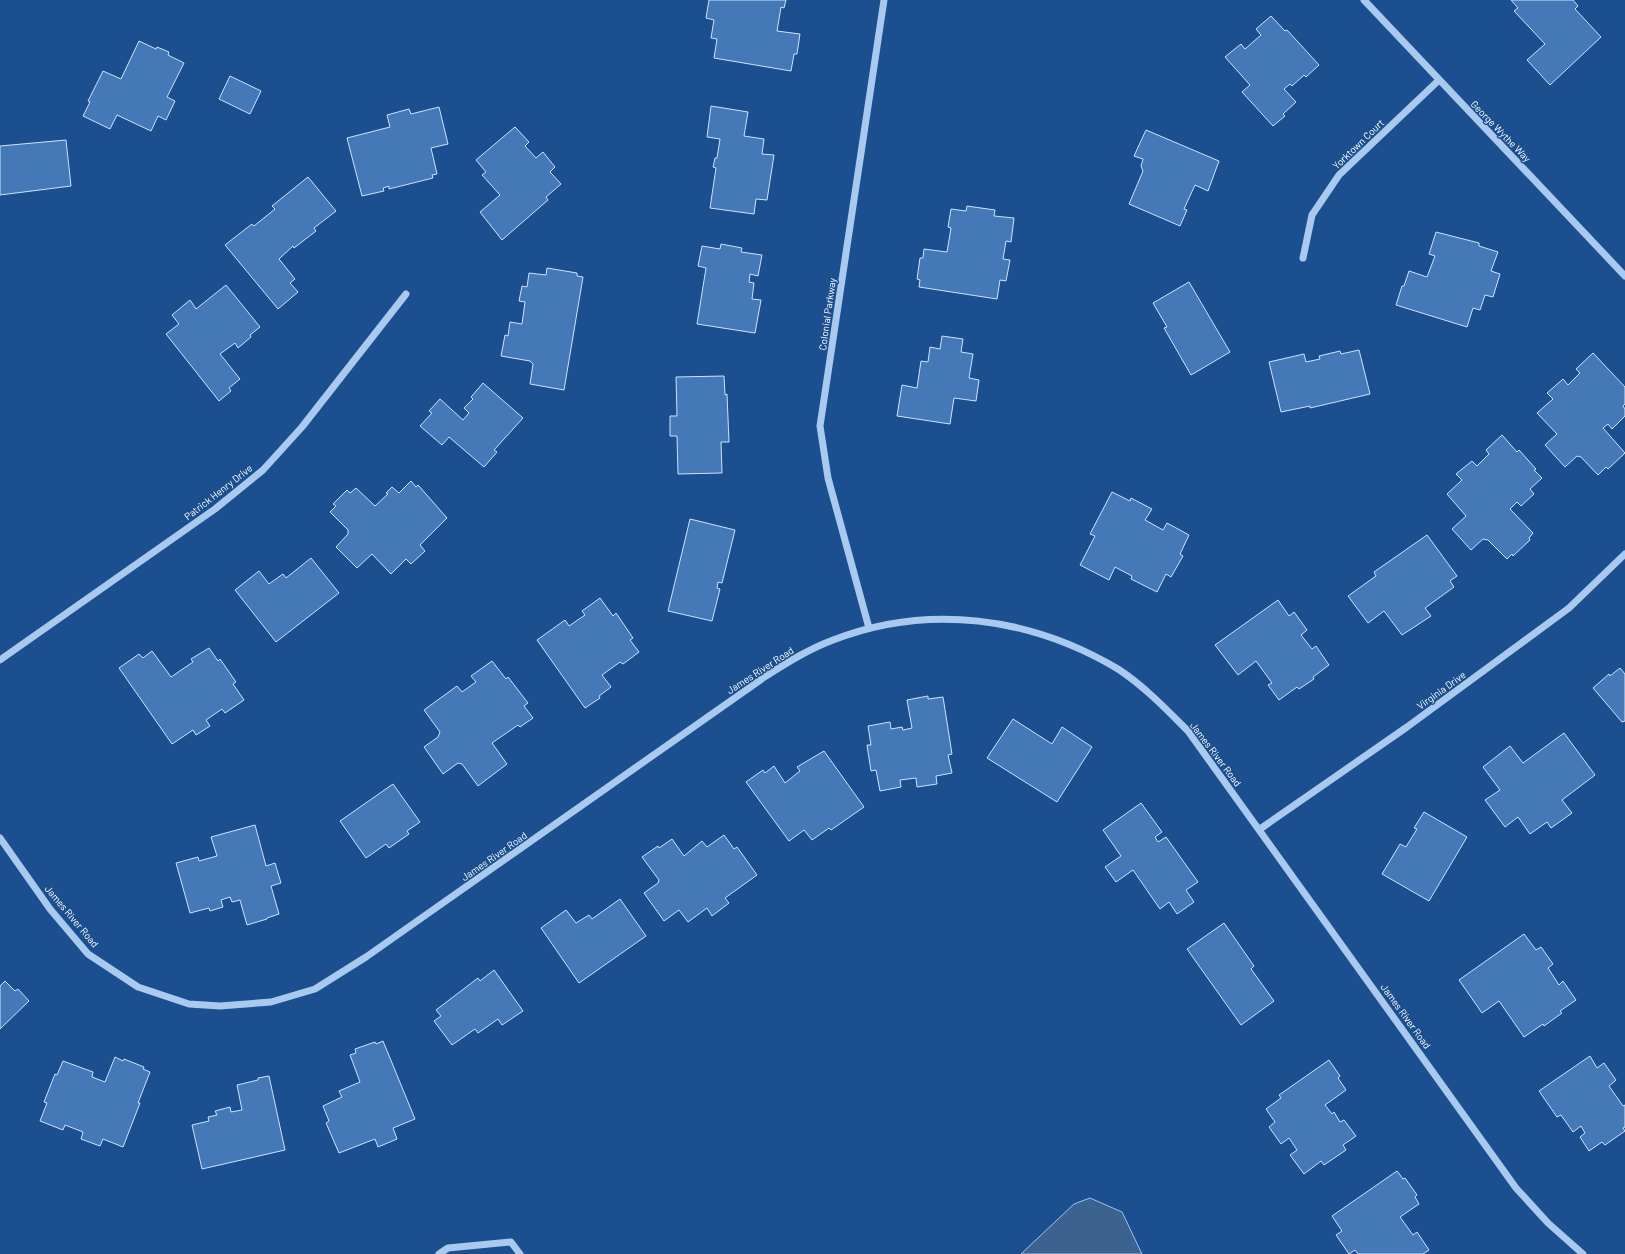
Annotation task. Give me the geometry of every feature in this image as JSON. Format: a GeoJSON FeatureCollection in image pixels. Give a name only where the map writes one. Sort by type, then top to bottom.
{"type":"FeatureCollection","features":[{"type":"Feature","properties":{"kind":"street","name":"Colonial Parkway"},"geometry":{"type":"LineString","coordinates":[[869,628],[828,478],[820,426],[884,0]]}},
{"type":"Feature","properties":{"kind":"street","name":"George Wythe Way"},"geometry":{"type":"LineString","coordinates":[[1364,0],[1625,276]]}},
{"type":"Feature","properties":{"kind":"street","name":"Yorktown Court"},"geometry":{"type":"LineString","coordinates":[[1303,258],[1312,215],[1339,176],[1439,80]]}},
{"type":"Feature","properties":{"kind":"street","name":"Patrick Henry Drive"},"geometry":{"type":"LineString","coordinates":[[0,660],[215,509],[263,470],[302,427],[406,294]]}},
{"type":"Feature","properties":{"kind":"street","name":"Virginia Drive"},"geometry":{"type":"LineString","coordinates":[[1260,829],[1407,727],[1563,612],[1625,554]]}},
{"type":"Feature","properties":{"kind":"street","name":"James River Road"},"geometry":{"type":"LineString","coordinates":[[0,838],[50,909],[88,954],[138,987],[189,1004],[220,1006],[271,1002],[315,989],[366,957],[766,676],[793,659],[832,640],[869,628],[915,620],[956,619],[998,623],[1038,633],[1079,648],[1119,670],[1156,698],[1188,731],[1260,829],[1516,1188],[1548,1223],[1583,1254]]}},
{"type":"Feature","properties":{"kind":"street"},"geometry":{"type":"LineString","coordinates":[[439,1254],[448,1248],[511,1242],[520,1254]]}},
{"type":"Feature","properties":{"kind":"water"},"geometry":{"type":"Polygon","coordinates":[[[1090,1198],[1122,1212],[1142,1254],[1021,1254],[1074,1204],[1090,1198]]]}},
{"type":"Feature","properties":{"kind":"building"},"geometry":{"type":"Polygon","coordinates":[[[709,0],[786,0],[784,8],[781,7],[777,31],[800,34],[797,54],[794,54],[791,71],[714,58],[717,39],[711,38],[714,20],[706,18],[709,0]]]}},
{"type":"Feature","properties":{"kind":"building"},"geometry":{"type":"Polygon","coordinates":[[[1511,0],[1573,0],[1578,6],[1575,9],[1601,37],[1550,85],[1527,60],[1545,44],[1514,11],[1518,8],[1511,0]]]}},
{"type":"Feature","properties":{"kind":"building"},"geometry":{"type":"Polygon","coordinates":[[[1271,16],[1285,31],[1287,30],[1319,65],[1306,77],[1304,75],[1292,86],[1290,84],[1284,89],[1296,102],[1283,114],[1285,116],[1273,126],[1242,92],[1250,85],[1225,57],[1241,44],[1245,49],[1261,35],[1256,29],[1271,16]]]}},
{"type":"Feature","properties":{"kind":"building"},"geometry":{"type":"Polygon","coordinates":[[[139,41],[156,49],[157,47],[169,52],[168,55],[184,63],[167,97],[175,101],[166,120],[158,116],[151,131],[117,115],[110,129],[83,116],[90,102],[88,101],[103,71],[121,79],[139,41]]]}},
{"type":"Feature","properties":{"kind":"building"},"geometry":{"type":"Polygon","coordinates":[[[230,76],[261,91],[250,114],[219,99],[230,76]]]}},
{"type":"Feature","properties":{"kind":"building"},"geometry":{"type":"Polygon","coordinates":[[[711,106],[748,112],[744,136],[764,139],[762,154],[774,155],[767,200],[756,199],[754,214],[710,208],[716,168],[713,167],[715,158],[717,158],[720,139],[707,137],[711,106]]]}},
{"type":"Feature","properties":{"kind":"building"},"geometry":{"type":"Polygon","coordinates":[[[439,107],[448,144],[431,148],[437,174],[432,175],[433,178],[389,189],[389,186],[383,188],[384,191],[362,196],[347,138],[390,127],[387,115],[409,109],[411,114],[439,107]]]}},
{"type":"Feature","properties":{"kind":"building"},"geometry":{"type":"Polygon","coordinates":[[[515,127],[529,142],[525,146],[536,158],[543,152],[555,167],[550,172],[561,184],[546,197],[548,200],[502,240],[480,212],[500,195],[482,175],[486,172],[476,160],[515,127]]]}},
{"type":"Feature","properties":{"kind":"building"},"geometry":{"type":"Polygon","coordinates":[[[1146,130],[1219,161],[1208,191],[1195,185],[1184,209],[1187,210],[1180,226],[1129,204],[1143,171],[1141,166],[1143,159],[1134,156],[1146,130]]]}},
{"type":"Feature","properties":{"kind":"building"},"geometry":{"type":"Polygon","coordinates":[[[66,140],[71,186],[0,195],[0,146],[66,140]]]}},
{"type":"Feature","properties":{"kind":"building"},"geometry":{"type":"Polygon","coordinates":[[[308,177],[336,211],[314,228],[316,231],[294,248],[293,246],[279,259],[295,279],[290,283],[298,292],[278,309],[225,245],[252,224],[254,226],[275,209],[272,206],[308,177]]]}},
{"type":"Feature","properties":{"kind":"building"},"geometry":{"type":"Polygon","coordinates":[[[967,206],[995,210],[994,216],[1014,218],[1011,242],[1006,241],[1003,259],[1010,260],[1006,281],[1000,280],[997,299],[919,287],[920,280],[917,279],[920,258],[923,258],[924,249],[947,252],[951,228],[948,227],[951,209],[966,211],[967,206]]]}},
{"type":"Feature","properties":{"kind":"building"},"geometry":{"type":"Polygon","coordinates":[[[1436,232],[1479,243],[1479,246],[1498,252],[1491,271],[1500,274],[1493,297],[1485,295],[1480,310],[1473,308],[1467,327],[1396,305],[1409,271],[1427,277],[1435,256],[1429,254],[1436,232]]]}},
{"type":"Feature","properties":{"kind":"building"},"geometry":{"type":"Polygon","coordinates":[[[721,244],[742,248],[741,252],[762,255],[758,276],[750,274],[749,282],[754,283],[752,299],[761,300],[755,333],[697,324],[706,268],[698,266],[702,246],[720,249],[721,244]]]}},
{"type":"Feature","properties":{"kind":"building"},"geometry":{"type":"Polygon","coordinates":[[[547,268],[577,273],[577,276],[583,277],[564,390],[530,384],[533,364],[530,361],[501,356],[505,335],[508,336],[510,322],[522,324],[525,302],[519,301],[522,286],[527,287],[529,273],[546,275],[547,268]]]}},
{"type":"Feature","properties":{"kind":"building"},"geometry":{"type":"Polygon","coordinates":[[[1189,282],[1230,352],[1191,375],[1164,328],[1167,327],[1153,303],[1189,282]]]}},
{"type":"Feature","properties":{"kind":"building"},"geometry":{"type":"Polygon","coordinates":[[[226,285],[260,327],[238,348],[235,343],[220,354],[240,379],[229,388],[231,391],[219,401],[166,334],[179,324],[172,315],[190,300],[196,309],[226,285]]]}},
{"type":"Feature","properties":{"kind":"building"},"geometry":{"type":"Polygon","coordinates":[[[942,336],[963,339],[961,352],[973,354],[969,378],[979,380],[976,401],[954,398],[950,424],[897,416],[902,385],[917,388],[921,361],[928,362],[930,347],[940,349],[942,336]]]}},
{"type":"Feature","properties":{"kind":"building"},"geometry":{"type":"Polygon","coordinates":[[[1359,350],[1370,394],[1310,408],[1310,406],[1281,412],[1269,362],[1304,354],[1306,362],[1320,359],[1319,356],[1340,351],[1341,354],[1359,350]]]}},
{"type":"Feature","properties":{"kind":"building"},"geometry":{"type":"Polygon","coordinates":[[[1593,353],[1625,387],[1625,404],[1623,406],[1625,409],[1625,416],[1612,429],[1608,424],[1603,428],[1625,453],[1608,469],[1606,467],[1598,475],[1581,457],[1577,456],[1565,467],[1545,445],[1557,434],[1537,413],[1553,399],[1547,393],[1563,379],[1568,385],[1580,373],[1576,369],[1593,353]]]}},
{"type":"Feature","properties":{"kind":"building"},"geometry":{"type":"Polygon","coordinates":[[[724,376],[725,395],[727,394],[729,442],[721,442],[722,473],[678,474],[677,436],[670,436],[670,416],[677,416],[676,377],[724,376]]]}},
{"type":"Feature","properties":{"kind":"building"},"geometry":{"type":"Polygon","coordinates":[[[483,383],[523,418],[494,450],[497,452],[484,467],[449,437],[442,445],[420,426],[432,413],[429,411],[440,399],[463,420],[469,413],[464,408],[473,399],[471,397],[483,383]]]}},
{"type":"Feature","properties":{"kind":"building"},"geometry":{"type":"Polygon","coordinates":[[[1502,435],[1517,452],[1519,450],[1542,478],[1530,489],[1534,494],[1521,506],[1517,502],[1510,509],[1533,533],[1529,538],[1530,540],[1513,556],[1512,554],[1507,559],[1488,540],[1483,539],[1471,550],[1452,529],[1466,516],[1447,494],[1462,480],[1456,474],[1472,461],[1477,466],[1489,454],[1486,450],[1502,435]]]}},
{"type":"Feature","properties":{"kind":"building"},"geometry":{"type":"Polygon","coordinates":[[[411,481],[416,487],[418,485],[447,518],[420,545],[425,551],[411,564],[406,559],[391,574],[372,554],[357,568],[336,547],[348,534],[348,530],[330,512],[336,506],[333,504],[347,490],[350,493],[356,488],[375,506],[388,494],[386,493],[392,487],[399,493],[411,481]]]}},
{"type":"Feature","properties":{"kind":"building"},"geometry":{"type":"Polygon","coordinates":[[[1112,492],[1130,501],[1131,498],[1152,509],[1145,520],[1163,530],[1167,523],[1189,535],[1180,554],[1183,556],[1171,577],[1166,574],[1157,592],[1131,579],[1132,576],[1115,567],[1109,580],[1080,565],[1095,536],[1090,534],[1112,492]]]}},
{"type":"Feature","properties":{"kind":"building"},"geometry":{"type":"Polygon","coordinates":[[[690,519],[735,530],[722,583],[718,582],[717,588],[720,589],[712,621],[668,611],[690,519]]]}},
{"type":"Feature","properties":{"kind":"building"},"geometry":{"type":"Polygon","coordinates":[[[1427,535],[1457,576],[1450,581],[1454,587],[1425,608],[1431,616],[1402,635],[1384,611],[1368,623],[1348,596],[1376,576],[1374,572],[1427,535]]]}},
{"type":"Feature","properties":{"kind":"building"},"geometry":{"type":"Polygon","coordinates":[[[311,558],[339,593],[276,642],[235,590],[259,571],[269,584],[283,574],[286,578],[311,558]]]}},
{"type":"Feature","properties":{"kind":"building"},"geometry":{"type":"Polygon","coordinates":[[[600,598],[613,616],[616,613],[633,638],[630,640],[639,652],[623,664],[620,662],[602,675],[611,687],[599,696],[600,698],[585,708],[537,640],[565,620],[569,626],[585,615],[582,611],[600,598]]]}},
{"type":"Feature","properties":{"kind":"building"},"geometry":{"type":"Polygon","coordinates":[[[1278,600],[1289,616],[1294,612],[1307,630],[1301,635],[1312,649],[1316,646],[1329,665],[1313,677],[1314,679],[1299,689],[1297,687],[1279,700],[1268,685],[1272,683],[1256,661],[1238,675],[1215,645],[1278,600]]]}},
{"type":"Feature","properties":{"kind":"building"},"geometry":{"type":"Polygon","coordinates":[[[209,648],[218,661],[220,659],[236,682],[233,684],[244,700],[225,713],[222,709],[206,720],[210,726],[196,735],[193,730],[172,744],[119,668],[139,654],[143,658],[152,651],[171,677],[193,662],[191,659],[209,648]]]}},
{"type":"Feature","properties":{"kind":"building"},"geometry":{"type":"Polygon","coordinates":[[[492,661],[506,679],[508,677],[528,703],[524,706],[533,718],[520,727],[518,725],[492,743],[507,764],[478,786],[462,764],[458,763],[443,774],[424,747],[438,737],[440,732],[424,710],[457,686],[462,692],[476,682],[471,676],[492,661]]]}},
{"type":"Feature","properties":{"kind":"building"},"geometry":{"type":"Polygon","coordinates":[[[1620,668],[1625,674],[1625,721],[1622,722],[1593,688],[1609,674],[1610,676],[1620,668]]]}},
{"type":"Feature","properties":{"kind":"building"},"geometry":{"type":"Polygon","coordinates":[[[928,696],[928,699],[943,697],[952,754],[948,755],[952,773],[936,776],[937,784],[917,787],[916,778],[900,780],[901,787],[880,791],[876,770],[871,771],[867,745],[871,745],[868,726],[890,722],[891,729],[902,727],[903,730],[912,728],[907,700],[928,696]]]}},
{"type":"Feature","properties":{"kind":"building"},"geometry":{"type":"Polygon","coordinates":[[[1013,719],[1052,744],[1062,727],[1092,747],[1057,802],[987,758],[1013,719]]]}},
{"type":"Feature","properties":{"kind":"building"},"geometry":{"type":"Polygon","coordinates":[[[1564,733],[1595,775],[1562,800],[1572,813],[1551,828],[1547,822],[1530,834],[1518,817],[1505,827],[1485,800],[1500,790],[1483,767],[1510,746],[1523,763],[1564,733]]]}},
{"type":"Feature","properties":{"kind":"building"},"geometry":{"type":"Polygon","coordinates":[[[824,751],[864,807],[831,830],[829,828],[812,840],[804,830],[789,841],[746,782],[763,770],[765,773],[774,766],[785,783],[800,771],[797,767],[824,751]]]}},
{"type":"Feature","properties":{"kind":"building"},"geometry":{"type":"Polygon","coordinates":[[[393,784],[420,822],[407,831],[409,834],[389,848],[386,844],[366,858],[340,821],[393,784]]]}},
{"type":"Feature","properties":{"kind":"building"},"geometry":{"type":"Polygon","coordinates":[[[1141,803],[1162,832],[1155,837],[1158,842],[1166,837],[1198,882],[1186,890],[1194,902],[1177,914],[1169,902],[1160,909],[1133,870],[1116,882],[1105,867],[1121,856],[1103,830],[1141,803]]]}},
{"type":"Feature","properties":{"kind":"building"},"geometry":{"type":"Polygon","coordinates":[[[1424,812],[1467,837],[1429,901],[1382,874],[1400,844],[1406,847],[1417,829],[1414,828],[1424,812]]]}},
{"type":"Feature","properties":{"kind":"building"},"geometry":{"type":"Polygon","coordinates":[[[255,825],[266,866],[275,863],[281,883],[271,886],[279,914],[247,925],[240,900],[232,902],[230,897],[221,900],[223,907],[210,911],[209,908],[190,913],[176,863],[198,857],[199,861],[217,856],[211,837],[255,825]]]}},
{"type":"Feature","properties":{"kind":"building"},"geometry":{"type":"Polygon","coordinates":[[[724,835],[734,849],[737,847],[757,875],[725,898],[729,903],[712,916],[707,908],[688,922],[679,910],[664,921],[644,893],[658,883],[659,880],[642,857],[658,846],[659,848],[672,839],[684,856],[702,841],[707,847],[724,835]]]}},
{"type":"Feature","properties":{"kind":"building"},"geometry":{"type":"Polygon","coordinates":[[[620,899],[646,936],[579,983],[541,928],[566,910],[576,923],[589,915],[592,919],[620,899]]]}},
{"type":"Feature","properties":{"kind":"building"},"geometry":{"type":"Polygon","coordinates":[[[1224,923],[1254,966],[1251,969],[1274,1001],[1241,1025],[1187,949],[1224,923]]]}},
{"type":"Feature","properties":{"kind":"building"},"geometry":{"type":"Polygon","coordinates":[[[1524,934],[1536,950],[1541,947],[1553,964],[1548,968],[1559,985],[1563,981],[1576,1000],[1560,1011],[1562,1013],[1544,1026],[1543,1024],[1524,1037],[1499,1001],[1482,1013],[1459,980],[1524,934]]]}},
{"type":"Feature","properties":{"kind":"building"},"geometry":{"type":"Polygon","coordinates":[[[494,970],[523,1011],[502,1025],[498,1019],[478,1033],[475,1029],[452,1045],[434,1021],[441,1016],[436,1010],[478,978],[480,981],[494,970]]]}},
{"type":"Feature","properties":{"kind":"building"},"geometry":{"type":"Polygon","coordinates":[[[5,981],[15,991],[18,989],[29,1001],[0,1029],[0,986],[5,981]]]}},
{"type":"Feature","properties":{"kind":"building"},"geometry":{"type":"Polygon","coordinates":[[[383,1041],[415,1119],[393,1128],[397,1139],[378,1147],[375,1139],[339,1153],[326,1123],[329,1121],[323,1106],[342,1097],[339,1091],[360,1082],[350,1055],[356,1053],[355,1049],[375,1042],[376,1044],[383,1041]]]}},
{"type":"Feature","properties":{"kind":"building"},"geometry":{"type":"Polygon","coordinates":[[[1590,1056],[1597,1068],[1604,1063],[1616,1080],[1609,1086],[1623,1106],[1625,1105],[1625,1127],[1623,1128],[1625,1131],[1605,1145],[1602,1142],[1589,1151],[1580,1137],[1585,1133],[1581,1126],[1573,1132],[1561,1115],[1557,1117],[1539,1091],[1590,1056]]]}},
{"type":"Feature","properties":{"kind":"building"},"geometry":{"type":"Polygon","coordinates":[[[115,1057],[144,1067],[143,1069],[150,1072],[123,1147],[103,1139],[100,1146],[81,1139],[83,1132],[65,1125],[63,1130],[40,1121],[47,1103],[44,1102],[55,1074],[57,1075],[63,1061],[93,1072],[92,1077],[105,1082],[115,1057]]]}},
{"type":"Feature","properties":{"kind":"building"},"geometry":{"type":"Polygon","coordinates":[[[1329,1060],[1340,1076],[1338,1078],[1346,1090],[1325,1105],[1332,1114],[1334,1112],[1340,1122],[1344,1120],[1356,1136],[1343,1145],[1346,1150],[1324,1165],[1321,1161],[1304,1174],[1290,1155],[1297,1150],[1289,1138],[1281,1144],[1269,1127],[1275,1122],[1266,1109],[1281,1098],[1279,1095],[1329,1060]]]}},
{"type":"Feature","properties":{"kind":"building"},"geometry":{"type":"Polygon","coordinates":[[[269,1076],[285,1150],[202,1169],[192,1125],[209,1121],[208,1117],[217,1115],[215,1111],[230,1107],[231,1112],[242,1110],[237,1085],[269,1076]]]}},
{"type":"Feature","properties":{"kind":"building"},"geometry":{"type":"Polygon","coordinates":[[[1397,1171],[1403,1179],[1405,1178],[1417,1195],[1415,1197],[1419,1204],[1400,1217],[1413,1235],[1417,1232],[1429,1250],[1423,1254],[1358,1254],[1355,1250],[1349,1254],[1336,1235],[1342,1231],[1332,1216],[1397,1171]]]}}]}
